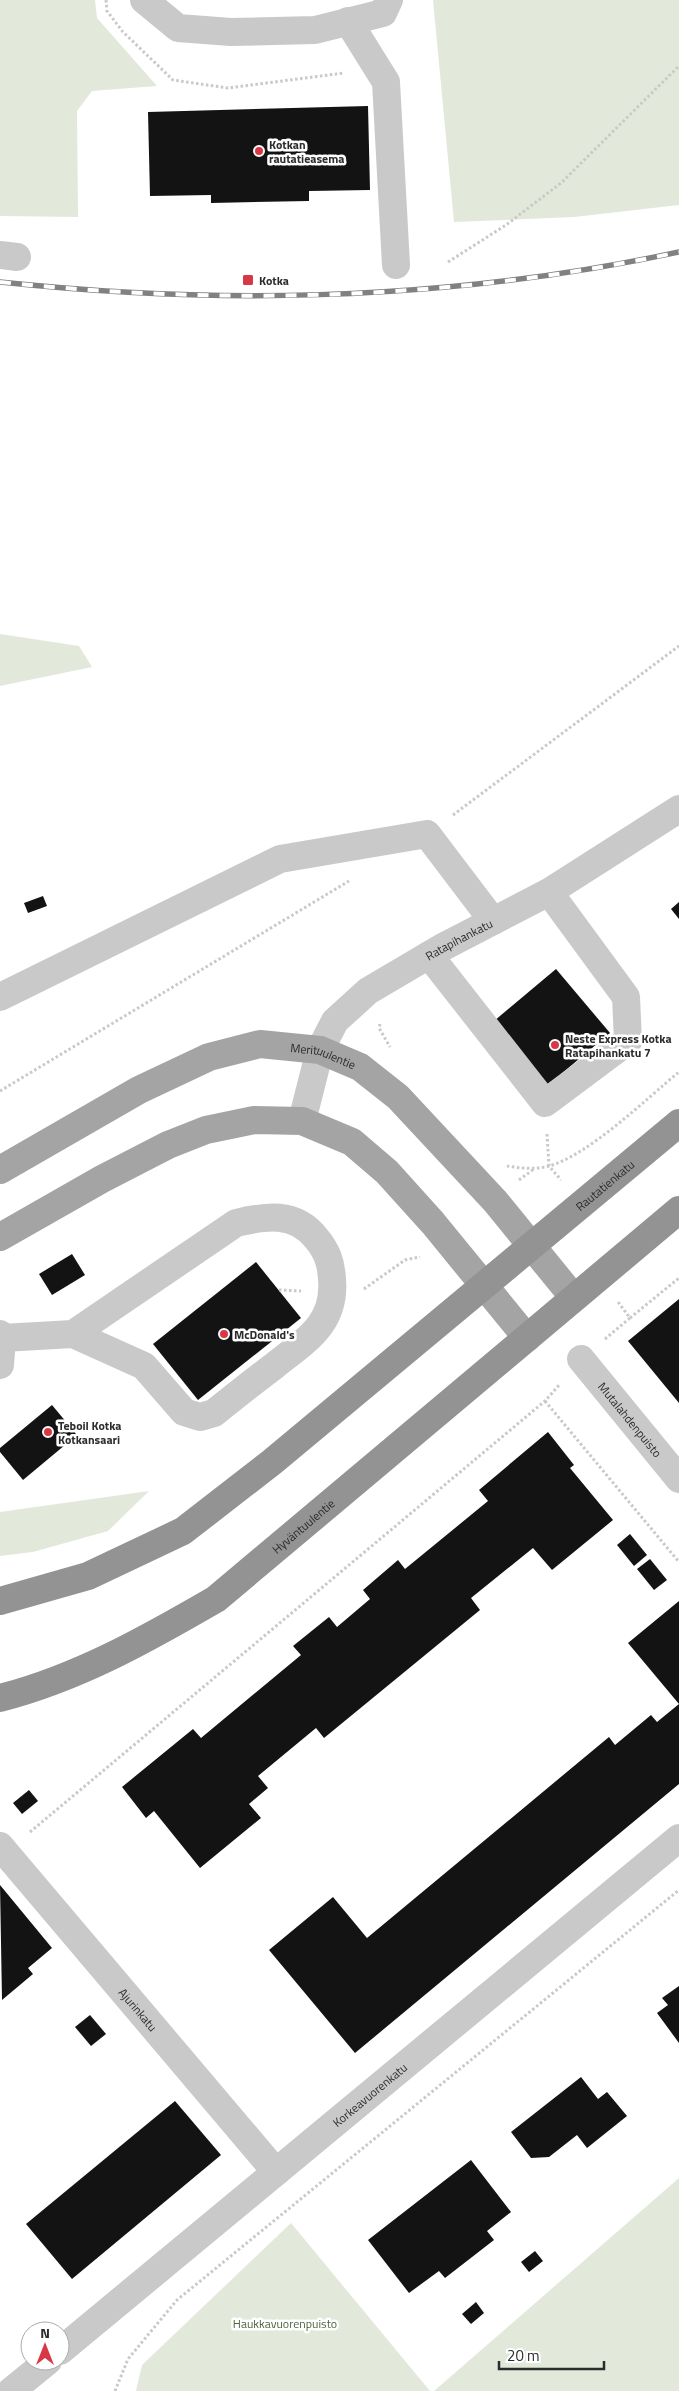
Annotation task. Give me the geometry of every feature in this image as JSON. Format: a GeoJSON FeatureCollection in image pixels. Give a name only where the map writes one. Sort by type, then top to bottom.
{"type":"FeatureCollection","features":[{"type":"Feature","properties":{"kind":"highway","name":"Rautatienkatu"},"geometry":{"type":"LineString","coordinates":[[531,1246],[679,1123]]}},
{"type":"Feature","properties":{"kind":"highway"},"geometry":{"type":"LineString","coordinates":[[574,1298],[679,1210]]}},
{"type":"Feature","properties":{"kind":"highway"},"geometry":{"type":"LineString","coordinates":[[0,1601],[88,1576],[183,1531],[272,1462],[531,1246]]}},
{"type":"Feature","properties":{"kind":"highway","name":"Hyväntuulentie"},"geometry":{"type":"LineString","coordinates":[[0,1698],[91,1667],[147,1639],[216,1599],[574,1298]]}},
{"type":"Feature","properties":{"kind":"main road","name":"Merituulentie"},"geometry":{"type":"LineString","coordinates":[[0,1170],[139,1090],[209,1057],[260,1044],[320,1050],[360,1067],[398,1098],[494,1201],[574,1298]]}},
{"type":"Feature","properties":{"kind":"main road"},"geometry":{"type":"LineString","coordinates":[[0,1237],[102,1179],[168,1145],[206,1130],[254,1120],[302,1121],[352,1142],[387,1172],[433,1222],[527,1338]]}},
{"type":"Feature","properties":{"kind":"street"},"geometry":{"type":"LineString","coordinates":[[144,0],[178,28],[231,32],[315,30],[383,13],[389,0]]}},
{"type":"Feature","properties":{"kind":"street"},"geometry":{"type":"LineString","coordinates":[[348,21],[386,82],[396,264]]}},
{"type":"Feature","properties":{"kind":"street","name":"Ratapihankatu"},"geometry":{"type":"LineString","coordinates":[[302,1121],[320,1050],[335,1021],[368,991],[429,955],[549,892],[679,809]]}},
{"type":"Feature","properties":{"kind":"street"},"geometry":{"type":"LineString","coordinates":[[0,997],[280,859],[427,834],[492,921]]}},
{"type":"Feature","properties":{"kind":"street"},"geometry":{"type":"LineString","coordinates":[[429,955],[545,1103],[628,1041],[626,997],[549,892]]}},
{"type":"Feature","properties":{"kind":"street"},"geometry":{"type":"LineString","coordinates":[[0,1365],[1,1336],[73,1334],[144,1366],[184,1412],[200,1417],[214,1413],[316,1332],[332,1307],[334,1291],[331,1263],[325,1248],[314,1235],[293,1220],[265,1216],[236,1222],[73,1334]]}},
{"type":"Feature","properties":{"kind":"street","name":"Mutalahdenpuisto"},"geometry":{"type":"LineString","coordinates":[[581,1359],[675,1467]]}},
{"type":"Feature","properties":{"kind":"street","name":"Korkeavuorenkatu"},"geometry":{"type":"LineString","coordinates":[[70,2343],[678,1841]]}},
{"type":"Feature","properties":{"kind":"street","name":"Ajurinkatu"},"geometry":{"type":"LineString","coordinates":[[3,1849],[276,2172]]}},
{"type":"Feature","properties":{"kind":"street"},"geometry":{"type":"LineString","coordinates":[[11,2391],[36,2371]]}},
{"type":"Feature","properties":{"kind":"path"},"geometry":{"type":"LineString","coordinates":[[106,0],[107,11],[123,32],[173,80],[228,88],[344,73],[374,63]]}},
{"type":"Feature","properties":{"kind":"path"},"geometry":{"type":"LineString","coordinates":[[448,262],[506,225],[562,183],[679,66]]}},
{"type":"Feature","properties":{"kind":"path"},"geometry":{"type":"LineString","coordinates":[[630,1318],[679,1278]]}},
{"type":"Feature","properties":{"kind":"path"},"geometry":{"type":"LineString","coordinates":[[3,1849],[545,1401],[581,1359]]}},
{"type":"Feature","properties":{"kind":"path"},"geometry":{"type":"LineString","coordinates":[[545,1401],[679,1562]]}},
{"type":"Feature","properties":{"kind":"path"},"geometry":{"type":"LineString","coordinates":[[115,2391],[128,2359],[177,2300],[679,1890]]}},
{"type":"Feature","properties":{"kind":"green space"},"geometry":{"type":"Polygon","coordinates":[[[0,0],[95,0],[97,18],[157,86],[92,91],[77,111],[78,217],[0,216],[0,0]]]}},
{"type":"Feature","properties":{"kind":"green space"},"geometry":{"type":"Polygon","coordinates":[[[433,0],[679,0],[679,205],[574,217],[454,222],[433,0]]]}},
{"type":"Feature","properties":{"kind":"green space"},"geometry":{"type":"Polygon","coordinates":[[[0,634],[79,646],[92,667],[0,686],[0,634]]]}},
{"type":"Feature","properties":{"kind":"green space"},"geometry":{"type":"Polygon","coordinates":[[[149,1491],[108,1531],[33,1552],[0,1556],[0,1512],[149,1491]]]}},
{"type":"Feature","properties":{"kind":"green space"},"geometry":{"type":"Polygon","coordinates":[[[679,2178],[679,2391],[434,2391],[679,2178]]]}},
{"type":"Feature","properties":{"kind":"green space","name":"Haukkavuorenpuisto"},"geometry":{"type":"Polygon","coordinates":[[[291,2223],[430,2391],[136,2391],[142,2365],[291,2223]]]}},
{"type":"Feature","properties":{"kind":"building","name":"Kotkan rautatieasema"},"geometry":{"type":"Polygon","coordinates":[[[368,106],[370,190],[309,191],[309,201],[211,203],[211,195],[150,196],[148,112],[368,106]]]}},
{"type":"Feature","properties":{"kind":"building"},"geometry":{"type":"Polygon","coordinates":[[[43,896],[47,906],[28,913],[24,903],[43,896]]]}},
{"type":"Feature","properties":{"kind":"building"},"geometry":{"type":"Polygon","coordinates":[[[679,902],[679,919],[671,909],[679,902]]]}},
{"type":"Feature","properties":{"kind":"building"},"geometry":{"type":"Polygon","coordinates":[[[556,969],[610,1033],[548,1085],[494,1021],[556,969]]]}},
{"type":"Feature","properties":{"kind":"building"},"geometry":{"type":"Polygon","coordinates":[[[72,1254],[85,1275],[52,1295],[39,1274],[72,1254]]]}},
{"type":"Feature","properties":{"kind":"building"},"geometry":{"type":"Polygon","coordinates":[[[256,1262],[301,1318],[198,1400],[153,1344],[256,1262]]]}},
{"type":"Feature","properties":{"kind":"building"},"geometry":{"type":"Polygon","coordinates":[[[679,1299],[679,1403],[628,1341],[679,1299]]]}},
{"type":"Feature","properties":{"kind":"building"},"geometry":{"type":"Polygon","coordinates":[[[52,1405],[77,1435],[23,1480],[0,1452],[0,1448],[52,1405]]]}},
{"type":"Feature","properties":{"kind":"building"},"geometry":{"type":"Polygon","coordinates":[[[548,1432],[574,1465],[570,1468],[613,1520],[552,1570],[533,1548],[471,1598],[480,1610],[324,1738],[316,1728],[258,1776],[268,1788],[249,1804],[261,1818],[200,1868],[154,1811],[146,1818],[122,1787],[193,1729],[201,1738],[301,1655],[293,1646],[329,1617],[337,1627],[370,1599],[363,1590],[398,1560],[405,1569],[488,1501],[479,1490],[548,1432]]]}},
{"type":"Feature","properties":{"kind":"building"},"geometry":{"type":"Polygon","coordinates":[[[630,1534],[647,1555],[634,1566],[617,1545],[630,1534]]]}},
{"type":"Feature","properties":{"kind":"building"},"geometry":{"type":"Polygon","coordinates":[[[650,1559],[667,1580],[654,1590],[637,1569],[650,1559]]]}},
{"type":"Feature","properties":{"kind":"building"},"geometry":{"type":"Polygon","coordinates":[[[679,1601],[679,1704],[628,1643],[679,1601]]]}},
{"type":"Feature","properties":{"kind":"building"},"geometry":{"type":"Polygon","coordinates":[[[679,1704],[679,1784],[355,2053],[269,1950],[333,1897],[367,1938],[609,1737],[615,1745],[651,1715],[657,1722],[679,1704]]]}},
{"type":"Feature","properties":{"kind":"building"},"geometry":{"type":"Polygon","coordinates":[[[29,1790],[38,1801],[22,1814],[13,1803],[29,1790]]]}},
{"type":"Feature","properties":{"kind":"building"},"geometry":{"type":"Polygon","coordinates":[[[0,1885],[52,1948],[28,1968],[33,1974],[2,2000],[0,1885]]]}},
{"type":"Feature","properties":{"kind":"building"},"geometry":{"type":"Polygon","coordinates":[[[679,1986],[679,2043],[657,2013],[668,2005],[662,1998],[679,1986]]]}},
{"type":"Feature","properties":{"kind":"building"},"geometry":{"type":"Polygon","coordinates":[[[90,2015],[106,2034],[91,2046],[75,2027],[90,2015]]]}},
{"type":"Feature","properties":{"kind":"building"},"geometry":{"type":"Polygon","coordinates":[[[581,2077],[598,2099],[607,2092],[627,2116],[587,2148],[577,2135],[549,2157],[531,2158],[511,2132],[581,2077]]]}},
{"type":"Feature","properties":{"kind":"building"},"geometry":{"type":"Polygon","coordinates":[[[175,2101],[221,2155],[72,2279],[26,2224],[175,2101]]]}},
{"type":"Feature","properties":{"kind":"building"},"geometry":{"type":"Polygon","coordinates":[[[471,2160],[511,2212],[487,2231],[494,2240],[445,2278],[439,2271],[409,2293],[368,2240],[471,2160]]]}},
{"type":"Feature","properties":{"kind":"building"},"geometry":{"type":"Polygon","coordinates":[[[535,2251],[543,2261],[529,2272],[521,2262],[535,2251]]]}},
{"type":"Feature","properties":{"kind":"building"},"geometry":{"type":"Polygon","coordinates":[[[476,2302],[484,2313],[471,2324],[462,2314],[476,2302]]]}},
{"type":"Feature","properties":{"kind":"railway"},"geometry":{"type":"LineString","coordinates":[[0,282],[85,290],[170,294],[256,296],[341,294],[426,289],[510,280],[595,268],[679,252]]}},
{"type":"Feature","properties":{"kind":"place","name":"Kotkan rautatieasema"},"geometry":{"type":"Point","coordinates":[259,151]}},
{"type":"Feature","properties":{"kind":"place","name":"Kotka"},"geometry":{"type":"Point","coordinates":[248,280]}},
{"type":"Feature","properties":{"kind":"place","name":"Neste Express Kotka Ratapihankatu 7"},"geometry":{"type":"Point","coordinates":[555,1045]}},
{"type":"Feature","properties":{"kind":"place","name":"McDonald's"},"geometry":{"type":"Point","coordinates":[224,1334]}},
{"type":"Feature","properties":{"kind":"place","name":"Teboil Kotka Kotkansaari"},"geometry":{"type":"Point","coordinates":[48,1432]}}]}
